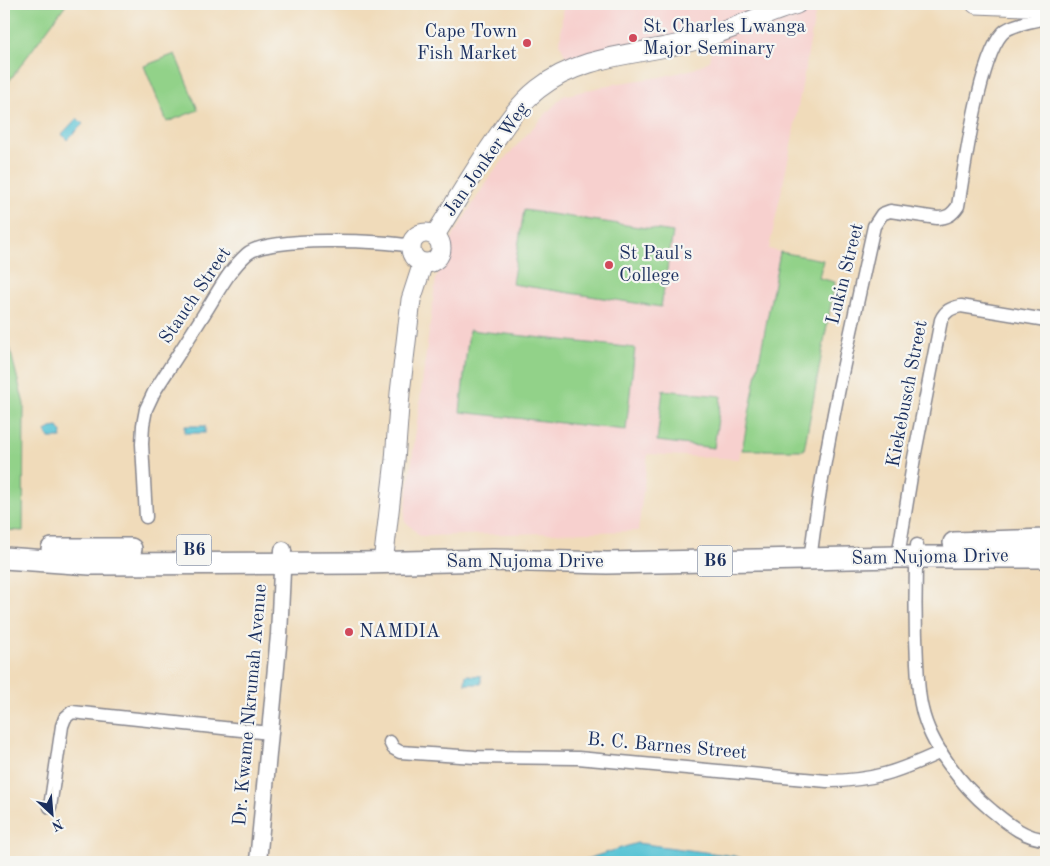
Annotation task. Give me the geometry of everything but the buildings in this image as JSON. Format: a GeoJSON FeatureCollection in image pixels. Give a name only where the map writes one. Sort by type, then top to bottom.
{"type":"FeatureCollection","features":[{"type":"Feature","properties":{"kind":"highway","name":"Sam Nujoma Drive"},"geometry":{"type":"LineString","coordinates":[[4,547],[282,557],[384,557],[607,562],[811,553],[908,551],[1046,540]]}},
{"type":"Feature","properties":{"kind":"highway","name":"Sam Nujoma Drive"},"geometry":{"type":"LineString","coordinates":[[908,551],[1046,557]]}},
{"type":"Feature","properties":{"kind":"highway","name":"Sam Nujoma Drive"},"geometry":{"type":"LineString","coordinates":[[4,558],[90,564],[282,557]]}},
{"type":"Feature","properties":{"kind":"main road","name":"Jan Jonker Weg"},"geometry":{"type":"LineString","coordinates":[[435,235],[498,136],[527,100],[539,89],[572,70],[598,60],[659,50],[697,40],[797,4]]}},
{"type":"Feature","properties":{"kind":"main road"},"geometry":{"type":"LineString","coordinates":[[976,4],[1046,7]]}},
{"type":"Feature","properties":{"kind":"main road","name":"Jan Jonker Weg"},"geometry":{"type":"LineString","coordinates":[[411,246],[420,234],[435,235],[441,244],[441,254],[434,261],[423,263]]}},
{"type":"Feature","properties":{"kind":"main road"},"geometry":{"type":"LineString","coordinates":[[384,557],[411,300],[423,263],[415,259],[411,246]]}},
{"type":"Feature","properties":{"kind":"street","name":"Lukin Street"},"geometry":{"type":"LineString","coordinates":[[811,553],[834,412],[874,226],[882,214],[890,211],[936,218],[944,218],[952,214],[958,206],[978,100],[992,49],[1005,31],[1014,26],[1046,18]]}},
{"type":"Feature","properties":{"kind":"street","name":"Stauch Street"},"geometry":{"type":"LineString","coordinates":[[146,517],[142,444],[146,409],[154,392],[229,274],[248,252],[264,246],[315,242],[391,242],[411,246]]}},
{"type":"Feature","properties":{"kind":"street","name":"Kiekebusch Street"},"geometry":{"type":"LineString","coordinates":[[908,551],[914,458],[940,320],[943,314],[952,308],[961,306],[1046,320]]}},
{"type":"Feature","properties":{"kind":"street"},"geometry":{"type":"LineString","coordinates":[[908,551],[916,617],[919,692],[921,709],[926,723],[941,752],[957,774],[988,807],[1007,824],[1023,832],[1046,839]]}},
{"type":"Feature","properties":{"kind":"street","name":"Dr. Kwame Nkrumah Avenue"},"geometry":{"type":"LineString","coordinates":[[258,862],[279,635],[282,557]]}},
{"type":"Feature","properties":{"kind":"street"},"geometry":{"type":"LineString","coordinates":[[50,807],[62,726],[65,718],[72,712],[270,733]]}},
{"type":"Feature","properties":{"kind":"street","name":"B. C. Barnes Street"},"geometry":{"type":"LineString","coordinates":[[390,742],[392,748],[400,752],[474,757],[578,758],[827,781],[851,781],[878,777],[910,766],[941,752]]}},
{"type":"Feature","properties":{"kind":"shaded area","name":"St Paul's College"},"geometry":{"type":"Polygon","coordinates":[[[563,4],[817,4],[789,156],[769,249],[780,252],[739,459],[648,454],[638,531],[420,536],[404,520],[436,278],[454,234],[492,173],[563,96],[613,84],[660,77],[694,69],[709,61],[714,36],[572,70],[560,44],[563,4]]]}},
{"type":"Feature","properties":{"kind":"green space"},"geometry":{"type":"Polygon","coordinates":[[[4,4],[66,4],[4,88],[4,4]]]}},
{"type":"Feature","properties":{"kind":"green space"},"geometry":{"type":"Polygon","coordinates":[[[175,54],[198,110],[167,122],[144,66],[175,54]]]}},
{"type":"Feature","properties":{"kind":"green space"},"geometry":{"type":"Polygon","coordinates":[[[524,210],[673,232],[661,307],[512,284],[524,210]]]}},
{"type":"Feature","properties":{"kind":"green space"},"geometry":{"type":"Polygon","coordinates":[[[780,252],[823,260],[819,278],[835,282],[804,450],[742,450],[780,252]]]}},
{"type":"Feature","properties":{"kind":"green space"},"geometry":{"type":"Polygon","coordinates":[[[4,326],[24,404],[23,531],[4,530],[4,326]]]}},
{"type":"Feature","properties":{"kind":"green space"},"geometry":{"type":"Polygon","coordinates":[[[469,330],[635,348],[626,430],[460,412],[469,330]]]}},
{"type":"Feature","properties":{"kind":"green space"},"geometry":{"type":"Polygon","coordinates":[[[663,390],[721,396],[714,448],[657,441],[663,390]]]}},
{"type":"Feature","properties":{"kind":"water"},"geometry":{"type":"Polygon","coordinates":[[[77,118],[83,124],[67,140],[62,134],[77,118]]]}},
{"type":"Feature","properties":{"kind":"water"},"geometry":{"type":"Polygon","coordinates":[[[185,426],[205,426],[205,433],[185,433],[185,426]]]}},
{"type":"Feature","properties":{"kind":"water"},"geometry":{"type":"Polygon","coordinates":[[[58,427],[62,433],[61,438],[49,438],[46,431],[58,427]]]}},
{"type":"Feature","properties":{"kind":"water"},"geometry":{"type":"Polygon","coordinates":[[[466,675],[481,676],[481,684],[465,684],[466,675]]]}},
{"type":"Feature","properties":{"kind":"water"},"geometry":{"type":"Polygon","coordinates":[[[637,843],[734,856],[754,862],[577,862],[637,843]]]}},
{"type":"Feature","properties":{"kind":"place","name":"St. Charles Lwanga Major Seminary"},"geometry":{"type":"Point","coordinates":[633,38]}},
{"type":"Feature","properties":{"kind":"place","name":"Cape Town Fish Market"},"geometry":{"type":"Point","coordinates":[527,43]}},
{"type":"Feature","properties":{"kind":"place","name":"St Paul's College"},"geometry":{"type":"Point","coordinates":[609,265]}},
{"type":"Feature","properties":{"kind":"place","name":"NAMDIA"},"geometry":{"type":"Point","coordinates":[349,632]}}]}
